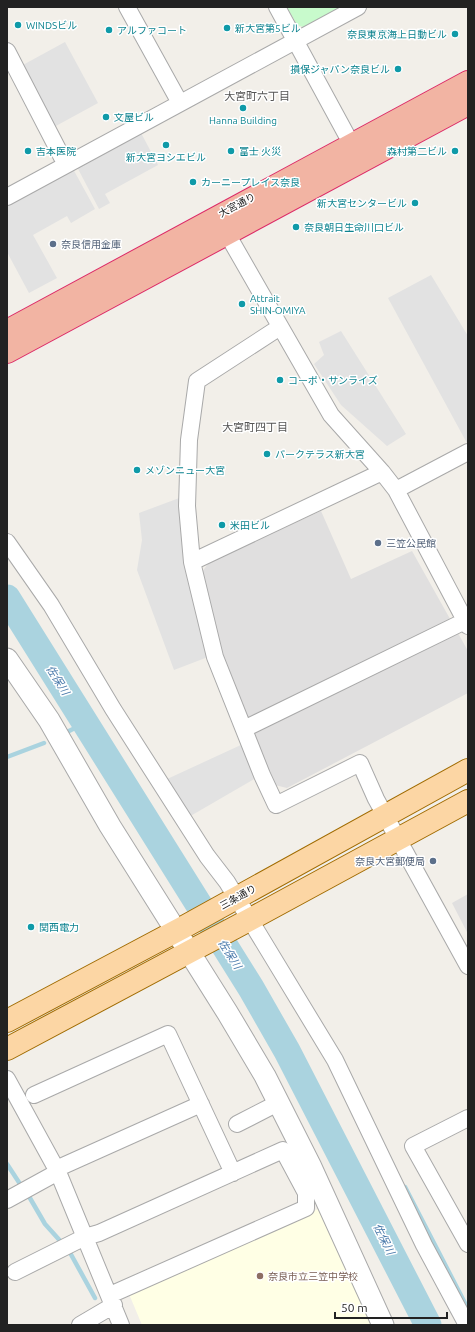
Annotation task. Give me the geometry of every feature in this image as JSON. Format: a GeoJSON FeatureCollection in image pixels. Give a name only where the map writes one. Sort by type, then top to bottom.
{"type":"FeatureCollection","features":[{"type":"Feature","properties":{"kind":"highway","name":"大宮通り"},"geometry":{"type":"LineString","coordinates":[[7,352],[222,224],[352,144],[468,82]]}},
{"type":"Feature","properties":{"kind":"highway","name":"大宮通り"},"geometry":{"type":"LineString","coordinates":[[7,331],[468,104]]}},
{"type":"Feature","properties":{"kind":"main road","name":"三条通り"},"geometry":{"type":"LineString","coordinates":[[7,1021],[179,930],[468,770]]}},
{"type":"Feature","properties":{"kind":"main road"},"geometry":{"type":"LineString","coordinates":[[7,1049],[246,922],[468,801]]}},
{"type":"Feature","properties":{"kind":"street"},"geometry":{"type":"LineString","coordinates":[[127,7],[180,103]]}},
{"type":"Feature","properties":{"kind":"street"},"geometry":{"type":"LineString","coordinates":[[277,7],[352,144]]}},
{"type":"Feature","properties":{"kind":"street"},"geometry":{"type":"LineString","coordinates":[[7,197],[296,41],[354,8]]}},
{"type":"Feature","properties":{"kind":"street"},"geometry":{"type":"LineString","coordinates":[[7,51],[66,165]]}},
{"type":"Feature","properties":{"kind":"street"},"geometry":{"type":"LineString","coordinates":[[222,224],[331,415],[382,472],[396,490],[467,623],[244,729]]}},
{"type":"Feature","properties":{"kind":"street"},"geometry":{"type":"LineString","coordinates":[[280,327],[197,381],[189,440],[187,506],[192,562],[216,656],[244,729],[276,804],[360,764],[398,839],[468,966]]}},
{"type":"Feature","properties":{"kind":"street"},"geometry":{"type":"LineString","coordinates":[[396,490],[468,452]]}},
{"type":"Feature","properties":{"kind":"street"},"geometry":{"type":"LineString","coordinates":[[192,562],[382,472]]}},
{"type":"Feature","properties":{"kind":"street"},"geometry":{"type":"LineString","coordinates":[[7,542],[51,605],[114,709],[207,856],[227,882],[233,900],[246,922],[335,1060],[424,1245],[467,1325]]}},
{"type":"Feature","properties":{"kind":"street"},"geometry":{"type":"LineString","coordinates":[[7,659],[49,720],[110,826],[179,930],[227,1012],[278,1103],[311,1167],[383,1325]]}},
{"type":"Feature","properties":{"kind":"street"},"geometry":{"type":"LineString","coordinates":[[34,1095],[168,1034],[233,1173]]}},
{"type":"Feature","properties":{"kind":"street"},"geometry":{"type":"LineString","coordinates":[[7,1079],[57,1171],[86,1237],[121,1325]]}},
{"type":"Feature","properties":{"kind":"street"},"geometry":{"type":"LineString","coordinates":[[237,1124],[278,1103]]}},
{"type":"Feature","properties":{"kind":"street"},"geometry":{"type":"LineString","coordinates":[[7,1200],[57,1171],[201,1104]]}},
{"type":"Feature","properties":{"kind":"street"},"geometry":{"type":"LineString","coordinates":[[468,1118],[413,1146],[468,1244]]}},
{"type":"Feature","properties":{"kind":"street"},"geometry":{"type":"LineString","coordinates":[[15,1272],[86,1237],[99,1233],[283,1150],[306,1193],[306,1208],[112,1300],[80,1325]]}},
{"type":"Feature","properties":{"kind":"shaded area"},"geometry":{"type":"Polygon","coordinates":[[[65,42],[98,103],[54,127],[21,66],[65,42]]]}},
{"type":"Feature","properties":{"kind":"shaded area"},"geometry":{"type":"Polygon","coordinates":[[[140,131],[158,165],[105,194],[110,203],[99,209],[76,165],[140,131]]]}},
{"type":"Feature","properties":{"kind":"shaded area"},"geometry":{"type":"Polygon","coordinates":[[[72,167],[95,209],[71,223],[67,216],[33,235],[57,278],[29,293],[7,252],[7,203],[72,167]]]}},
{"type":"Feature","properties":{"kind":"shaded area"},"geometry":{"type":"Polygon","coordinates":[[[431,275],[468,336],[468,445],[388,298],[431,275]]]}},
{"type":"Feature","properties":{"kind":"shaded area"},"geometry":{"type":"Polygon","coordinates":[[[341,331],[406,434],[387,446],[341,405],[314,364],[324,355],[319,342],[341,331]]]}},
{"type":"Feature","properties":{"kind":"shaded area"},"geometry":{"type":"Polygon","coordinates":[[[182,497],[185,569],[208,657],[174,670],[137,570],[142,540],[139,513],[182,497]]]}},
{"type":"Feature","properties":{"kind":"shaded area"},"geometry":{"type":"Polygon","coordinates":[[[321,511],[351,579],[412,551],[468,651],[468,693],[287,788],[275,785],[226,668],[202,572],[210,561],[321,511]]]}},
{"type":"Feature","properties":{"kind":"shaded area"},"geometry":{"type":"Polygon","coordinates":[[[243,744],[256,778],[187,818],[165,780],[243,744]]]}},
{"type":"Feature","properties":{"kind":"shaded area"},"geometry":{"type":"Polygon","coordinates":[[[468,894],[468,934],[452,903],[468,894]]]}},
{"type":"Feature","properties":{"kind":"shaded area","name":"奈良市立三笠中学校"},"geometry":{"type":"Polygon","coordinates":[[[318,1209],[372,1325],[142,1325],[129,1294],[318,1209]]]}},
{"type":"Feature","properties":{"kind":"green space"},"geometry":{"type":"Polygon","coordinates":[[[287,7],[341,7],[340,9],[306,28],[297,25],[287,7]]]}},
{"type":"Feature","properties":{"kind":"waterway","name":"佐保川"},"geometry":{"type":"LineString","coordinates":[[7,598],[251,988],[287,1051],[428,1325]]}},
{"type":"Feature","properties":{"kind":"waterway"},"geometry":{"type":"LineString","coordinates":[[63,734],[85,723]]}},
{"type":"Feature","properties":{"kind":"waterway"},"geometry":{"type":"LineString","coordinates":[[7,757],[44,743]]}},
{"type":"Feature","properties":{"kind":"waterway"},"geometry":{"type":"LineString","coordinates":[[7,1164],[22,1187]]}},
{"type":"Feature","properties":{"kind":"waterway"},"geometry":{"type":"LineString","coordinates":[[405,1187],[468,1309]]}},
{"type":"Feature","properties":{"kind":"waterway"},"geometry":{"type":"LineString","coordinates":[[27,1193],[45,1224],[63,1244]]}},
{"type":"Feature","properties":{"kind":"waterway"},"geometry":{"type":"LineString","coordinates":[[68,1249],[95,1298]]}},
{"type":"Feature","properties":{"kind":"place","name":"WINDSビル"},"geometry":{"type":"Point","coordinates":[18,25]}},
{"type":"Feature","properties":{"kind":"place","name":"新大宮第5ビル"},"geometry":{"type":"Point","coordinates":[227,28]}},
{"type":"Feature","properties":{"kind":"place","name":"アルファコート"},"geometry":{"type":"Point","coordinates":[109,30]}},
{"type":"Feature","properties":{"kind":"place","name":"奈良東京海上日動ビル"},"geometry":{"type":"Point","coordinates":[455,34]}},
{"type":"Feature","properties":{"kind":"place","name":"損保ジャパン奈良ビル"},"geometry":{"type":"Point","coordinates":[398,69]}},
{"type":"Feature","properties":{"kind":"place","name":"Hanna Building"},"geometry":{"type":"Point","coordinates":[243,108]}},
{"type":"Feature","properties":{"kind":"place","name":"文屋ビル"},"geometry":{"type":"Point","coordinates":[106,117]}},
{"type":"Feature","properties":{"kind":"place","name":"新大宮ヨシエビル"},"geometry":{"type":"Point","coordinates":[166,145]}},
{"type":"Feature","properties":{"kind":"place","name":"吉本医院"},"geometry":{"type":"Point","coordinates":[28,151]}},
{"type":"Feature","properties":{"kind":"place","name":"富士 火災"},"geometry":{"type":"Point","coordinates":[231,151]}},
{"type":"Feature","properties":{"kind":"place","name":"森村第二ビル"},"geometry":{"type":"Point","coordinates":[455,151]}},
{"type":"Feature","properties":{"kind":"place","name":"カーニープレイス奈良"},"geometry":{"type":"Point","coordinates":[193,182]}},
{"type":"Feature","properties":{"kind":"place","name":"新大宮センタービル"},"geometry":{"type":"Point","coordinates":[415,203]}},
{"type":"Feature","properties":{"kind":"place","name":"奈良朝日生命川口ビル"},"geometry":{"type":"Point","coordinates":[296,227]}},
{"type":"Feature","properties":{"kind":"place","name":"奈良信用金庫"},"geometry":{"type":"Point","coordinates":[53,244]}},
{"type":"Feature","properties":{"kind":"place","name":"Attrait SHIN-OMIYA"},"geometry":{"type":"Point","coordinates":[242,304]}},
{"type":"Feature","properties":{"kind":"place","name":"コーポ・サンライズ"},"geometry":{"type":"Point","coordinates":[280,380]}},
{"type":"Feature","properties":{"kind":"place","name":"パークテラス新大宮"},"geometry":{"type":"Point","coordinates":[267,454]}},
{"type":"Feature","properties":{"kind":"place","name":"メゾンニュー大宮"},"geometry":{"type":"Point","coordinates":[137,470]}},
{"type":"Feature","properties":{"kind":"place","name":"米田ビル"},"geometry":{"type":"Point","coordinates":[222,525]}},
{"type":"Feature","properties":{"kind":"place","name":"三笠公民館"},"geometry":{"type":"Point","coordinates":[378,543]}},
{"type":"Feature","properties":{"kind":"place","name":"奈良大宮郵便局"},"geometry":{"type":"Point","coordinates":[433,861]}},
{"type":"Feature","properties":{"kind":"place","name":"関西電力"},"geometry":{"type":"Point","coordinates":[31,927]}},
{"type":"Feature","properties":{"kind":"place","name":"奈良市立三笠中学校"},"geometry":{"type":"Point","coordinates":[260,1276]}},
{"type":"Feature","properties":{"kind":"district","name":"大宮町六丁目"},"geometry":{"type":"Point","coordinates":[257,96]}},
{"type":"Feature","properties":{"kind":"district","name":"大宮町四丁目"},"geometry":{"type":"Point","coordinates":[255,427]}}]}
